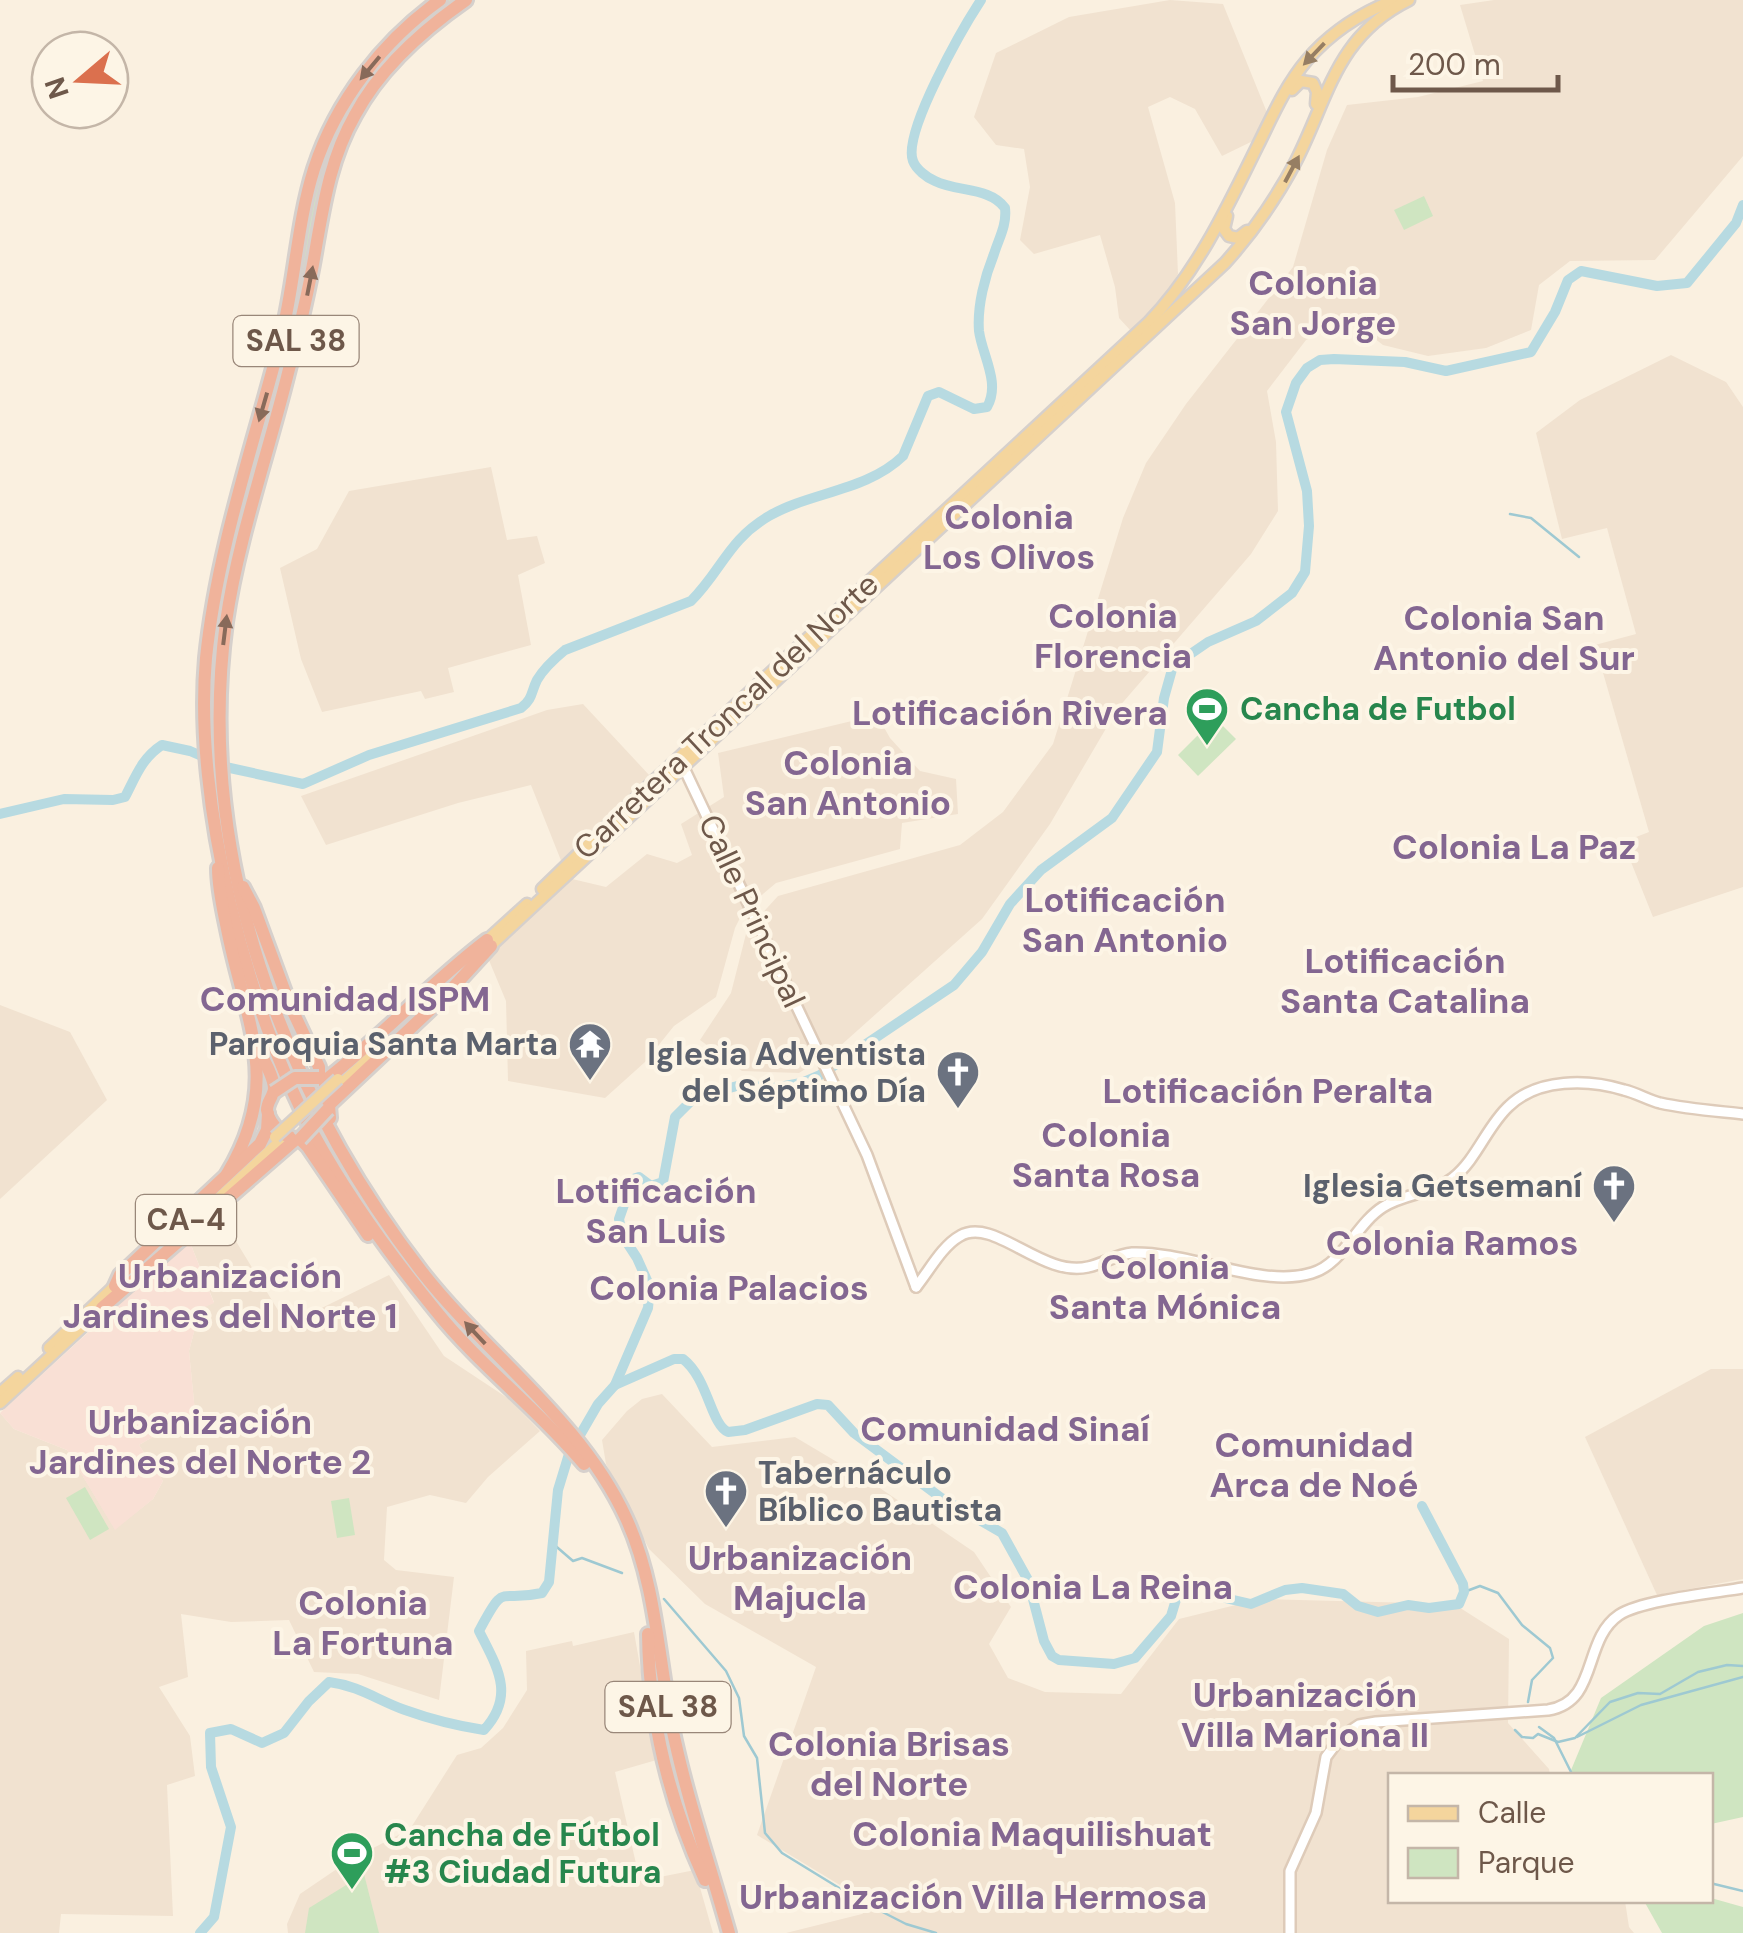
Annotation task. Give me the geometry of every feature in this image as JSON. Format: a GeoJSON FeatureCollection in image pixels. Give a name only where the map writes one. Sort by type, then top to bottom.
{"type":"FeatureCollection","features":[{"type":"Feature","properties":{"kind":"highway","name":"SAL 38"},"geometry":{"type":"LineString","coordinates":[[440,0],[414,20],[367,71],[332,126],[310,188],[284,328],[214,602],[205,673],[209,784],[219,848],[251,973],[315,1137],[376,1234],[436,1311],[482,1360],[574,1438],[630,1528],[643,1565],[673,1734],[729,1933]]}},
{"type":"Feature","properties":{"kind":"highway","name":"SAL 38"},"geometry":{"type":"LineString","coordinates":[[466,0],[413,43],[381,78],[352,120],[324,194],[299,329],[231,591],[223,649],[220,727],[237,876],[251,937],[274,1008],[325,1124],[389,1229],[452,1308],[539,1406]]}},
{"type":"Feature","properties":{"kind":"highway"},"geometry":{"type":"LineString","coordinates":[[284,328],[291,334],[299,329]]}},
{"type":"Feature","properties":{"kind":"highway"},"geometry":{"type":"LineString","coordinates":[[278,350],[286,346],[292,358]]}},
{"type":"Feature","properties":{"kind":"highway"},"geometry":{"type":"LineString","coordinates":[[219,848],[222,903],[254,1044],[258,1089],[246,1141],[227,1174]]}},
{"type":"Feature","properties":{"kind":"highway"},"geometry":{"type":"LineString","coordinates":[[237,876],[254,908],[285,994],[330,1081],[328,1107],[340,1139],[452,1308]]}},
{"type":"Feature","properties":{"kind":"highway"},"geometry":{"type":"LineString","coordinates":[[330,1081],[442,975],[489,943]]}},
{"type":"Feature","properties":{"kind":"highway"},"geometry":{"type":"LineString","coordinates":[[102,1308],[297,1140],[448,993],[489,943]]}},
{"type":"Feature","properties":{"kind":"highway"},"geometry":{"type":"LineString","coordinates":[[254,1044],[274,1092]]}},
{"type":"Feature","properties":{"kind":"highway"},"geometry":{"type":"LineString","coordinates":[[312,1051],[334,1064],[363,1048]]}},
{"type":"Feature","properties":{"kind":"highway"},"geometry":{"type":"LineString","coordinates":[[115,1286],[120,1275],[264,1139],[268,1101],[274,1092],[296,1078],[330,1081]]}},
{"type":"Feature","properties":{"kind":"highway"},"geometry":{"type":"LineString","coordinates":[[268,1112],[278,1129],[297,1140],[374,1242],[436,1311]]}},
{"type":"Feature","properties":{"kind":"highway","name":"SAL 38"},"geometry":{"type":"LineString","coordinates":[[604,1485],[632,1558],[662,1721],[720,1933]]}},
{"type":"Feature","properties":{"kind":"main road","name":"Carretera Troncal del Norte"},"geometry":{"type":"LineString","coordinates":[[489,943],[1149,322],[1191,269],[1290,81],[1320,46],[1352,21],[1394,0]]}},
{"type":"Feature","properties":{"kind":"main road","name":"Carretera Troncal del Norte"},"geometry":{"type":"LineString","coordinates":[[0,1403],[277,1140],[330,1081],[683,766],[1225,264],[1261,220],[1297,160],[1336,70],[1351,46],[1374,22],[1409,0]]}},
{"type":"Feature","properties":{"kind":"main road"},"geometry":{"type":"LineString","coordinates":[[1278,104],[1298,83],[1313,82],[1317,96],[1314,120]]}},
{"type":"Feature","properties":{"kind":"main road"},"geometry":{"type":"LineString","coordinates":[[1235,191],[1224,225],[1226,235],[1238,238],[1261,220]]}},
{"type":"Feature","properties":{"kind":"main road","name":"Carretera Troncal del Norte"},"geometry":{"type":"LineString","coordinates":[[0,1393],[277,1140]]}},
{"type":"Feature","properties":{"kind":"street","name":"Calle Principal"},"geometry":{"type":"LineString","coordinates":[[683,766],[867,1156],[916,1288],[953,1241],[962,1234],[978,1231],[1000,1238],[1036,1259],[1068,1267],[1087,1267],[1130,1253],[1202,1260],[1270,1276],[1307,1275],[1329,1264],[1354,1232],[1380,1208],[1438,1188],[1456,1176],[1508,1106],[1540,1088],[1576,1082],[1601,1084],[1660,1102],[1743,1114]]}},
{"type":"Feature","properties":{"kind":"street"},"geometry":{"type":"LineString","coordinates":[[1290,1933],[1290,1871],[1316,1813],[1326,1757],[1341,1737],[1366,1723],[1564,1706],[1582,1690],[1598,1638],[1620,1614],[1638,1607],[1743,1588]]}},
{"type":"Feature","properties":{"kind":"shaded area"},"geometry":{"type":"Polygon","coordinates":[[[1170,0],[1223,4],[1268,115],[1257,139],[1222,156],[1195,109],[1170,97],[1148,107],[1175,203],[1178,274],[1162,301],[1131,331],[1119,318],[1115,287],[1100,235],[1034,254],[1020,240],[1030,187],[1024,149],[996,145],[974,117],[996,53],[1069,17],[1170,0]]]}},
{"type":"Feature","properties":{"kind":"shaded area","name":"Colonia San Antonio"},"geometry":{"type":"Polygon","coordinates":[[[1494,0],[1743,0],[1743,156],[1655,260],[1570,261],[1539,285],[1531,330],[1486,348],[1428,356],[1383,345],[1352,321],[1306,340],[1267,391],[1276,442],[1278,511],[1251,554],[1118,708],[1050,824],[982,919],[839,1047],[799,1073],[742,1071],[700,1040],[731,993],[747,930],[778,896],[960,845],[1003,812],[1053,744],[1123,518],[1146,463],[1186,404],[1293,267],[1327,150],[1347,105],[1418,97],[1483,81],[1460,5],[1494,0]]]}},
{"type":"Feature","properties":{"kind":"shaded area"},"geometry":{"type":"Polygon","coordinates":[[[1671,355],[1726,382],[1743,407],[1743,887],[1653,917],[1623,842],[1649,832],[1595,645],[1636,634],[1607,528],[1562,539],[1536,433],[1580,400],[1671,355]]]}},
{"type":"Feature","properties":{"kind":"shaded area"},"geometry":{"type":"Polygon","coordinates":[[[491,467],[507,540],[537,536],[545,563],[518,575],[531,645],[448,668],[454,692],[425,699],[421,691],[322,712],[301,659],[280,568],[317,549],[349,491],[491,467]]]}},
{"type":"Feature","properties":{"kind":"shaded area"},"geometry":{"type":"Polygon","coordinates":[[[583,704],[650,776],[562,863],[531,785],[458,803],[326,845],[301,796],[547,710],[583,704]]]}},
{"type":"Feature","properties":{"kind":"shaded area"},"geometry":{"type":"Polygon","coordinates":[[[877,715],[890,738],[920,771],[956,779],[958,814],[902,823],[900,849],[776,883],[744,910],[735,928],[716,997],[674,1026],[645,1062],[605,1098],[508,1081],[506,1001],[488,958],[568,878],[606,887],[647,854],[677,863],[692,855],[681,824],[724,797],[718,753],[877,715]]]}},
{"type":"Feature","properties":{"kind":"shaded area"},"geometry":{"type":"Polygon","coordinates":[[[0,1005],[70,1032],[107,1100],[0,1199],[0,1005]]]}},
{"type":"Feature","properties":{"kind":"shaded area"},"geometry":{"type":"Polygon","coordinates":[[[220,1215],[287,1325],[389,1275],[444,1356],[509,1399],[540,1431],[488,1477],[466,1503],[430,1495],[387,1507],[384,1560],[396,1570],[454,1577],[439,1700],[358,1674],[314,1672],[289,1620],[231,1622],[181,1614],[188,1677],[159,1687],[190,1736],[195,1776],[167,1785],[173,1916],[61,1914],[59,1933],[0,1933],[0,1413],[14,1429],[67,1450],[115,1529],[153,1499],[163,1481],[139,1445],[195,1412],[189,1351],[200,1309],[214,1302],[189,1240],[220,1215]]]}},
{"type":"Feature","properties":{"kind":"shaded area"},"geometry":{"type":"Polygon","coordinates":[[[189,1240],[214,1303],[200,1309],[189,1351],[195,1412],[139,1445],[163,1481],[153,1499],[115,1530],[67,1450],[14,1429],[0,1413],[189,1240]]]}},
{"type":"Feature","properties":{"kind":"shaded area"},"geometry":{"type":"Polygon","coordinates":[[[1711,1369],[1743,1369],[1743,1579],[1657,1595],[1585,1437],[1711,1369]]]}},
{"type":"Feature","properties":{"kind":"shaded area"},"geometry":{"type":"Polygon","coordinates":[[[662,1394],[712,1447],[795,1437],[874,1484],[974,1552],[1011,1607],[989,1644],[1008,1678],[1045,1692],[1121,1694],[1179,1619],[1260,1599],[1454,1604],[1509,1639],[1508,1723],[1550,1773],[1388,1773],[1388,1903],[1625,1903],[1629,1927],[1634,1933],[786,1933],[862,1914],[873,1905],[757,1835],[816,1667],[705,1604],[649,1549],[606,1464],[602,1440],[642,1399],[662,1394]]]}},
{"type":"Feature","properties":{"kind":"shaded area"},"geometry":{"type":"Polygon","coordinates":[[[634,1632],[660,1759],[615,1772],[640,1881],[695,1870],[713,1933],[288,1933],[287,1924],[300,1894],[350,1860],[410,1829],[457,1755],[481,1748],[503,1728],[527,1690],[526,1651],[572,1641],[573,1646],[634,1632]]]}},
{"type":"Feature","properties":{"kind":"green space"},"geometry":{"type":"Polygon","coordinates":[[[448,0],[459,0],[350,116],[295,331],[291,330],[292,302],[311,212],[321,175],[347,111],[387,55],[448,0]]]}},
{"type":"Feature","properties":{"kind":"green space"},"geometry":{"type":"Polygon","coordinates":[[[1424,196],[1433,216],[1404,230],[1394,210],[1424,196]]]}},
{"type":"Feature","properties":{"kind":"green space"},"geometry":{"type":"Polygon","coordinates":[[[283,353],[288,353],[234,563],[216,727],[208,726],[213,639],[222,582],[283,353]]]}},
{"type":"Feature","properties":{"kind":"green space","name":"Cancha de Futbol"},"geometry":{"type":"Polygon","coordinates":[[[1215,718],[1236,739],[1198,776],[1178,755],[1215,718]]]}},
{"type":"Feature","properties":{"kind":"green space"},"geometry":{"type":"Polygon","coordinates":[[[325,1127],[366,1197],[535,1402],[456,1325],[413,1273],[373,1219],[319,1133],[325,1127]]]}},
{"type":"Feature","properties":{"kind":"green space"},"geometry":{"type":"Polygon","coordinates":[[[85,1487],[109,1529],[90,1540],[66,1498],[85,1487]]]}},
{"type":"Feature","properties":{"kind":"green space"},"geometry":{"type":"Polygon","coordinates":[[[349,1498],[355,1535],[337,1538],[331,1501],[349,1498]]]}},
{"type":"Feature","properties":{"kind":"green space"},"geometry":{"type":"Polygon","coordinates":[[[1743,1613],[1743,1817],[1713,1824],[1713,1773],[1570,1773],[1601,1698],[1704,1626],[1743,1613]]]}},
{"type":"Feature","properties":{"kind":"green space","name":"Cancha de Fútbol #3 Ciudad Futura"},"geometry":{"type":"Polygon","coordinates":[[[364,1874],[379,1933],[305,1933],[309,1908],[364,1874]]]}},
{"type":"Feature","properties":{"kind":"green space"},"geometry":{"type":"Polygon","coordinates":[[[1713,1899],[1743,1907],[1743,1933],[1662,1933],[1645,1903],[1713,1903],[1713,1899]]]}},
{"type":"Feature","properties":{"kind":"waterway"},"geometry":{"type":"LineString","coordinates":[[0,814],[64,799],[125,797],[144,762],[162,745],[190,751],[230,768],[303,784],[369,755],[521,708],[543,672],[565,650],[691,601],[734,545],[755,525],[785,508],[856,484],[889,468],[903,456],[928,396],[939,392],[974,409],[987,407],[992,388],[979,331],[979,312],[1004,226],[1005,208],[991,196],[929,178],[914,164],[912,147],[925,105],[981,0]]}},
{"type":"Feature","properties":{"kind":"waterway"},"geometry":{"type":"LineString","coordinates":[[200,1933],[214,1917],[231,1827],[211,1767],[210,1733],[231,1729],[262,1743],[284,1733],[329,1682],[464,1726],[484,1730],[494,1717],[500,1681],[479,1631],[499,1599],[542,1593],[549,1582],[558,1490],[569,1454],[598,1404],[615,1385],[648,1308],[650,1287],[622,1235],[619,1219],[633,1179],[639,1177],[651,1186],[663,1182],[675,1117],[695,1097],[741,1085],[774,1088],[820,1075],[954,985],[982,952],[1010,904],[1041,870],[1112,818],[1157,752],[1173,666],[1208,642],[1256,621],[1292,593],[1305,572],[1309,526],[1307,491],[1286,412],[1296,383],[1307,368],[1320,360],[1334,359],[1405,362],[1446,371],[1531,352],[1555,312],[1568,280],[1581,271],[1657,286],[1687,283],[1736,223],[1743,205]]}},
{"type":"Feature","properties":{"kind":"waterway"},"geometry":{"type":"LineString","coordinates":[[1510,514],[1531,518],[1579,557]]}},
{"type":"Feature","properties":{"kind":"waterway"},"geometry":{"type":"LineString","coordinates":[[615,1385],[674,1359],[683,1359],[698,1377],[717,1420],[728,1432],[745,1430],[817,1404],[828,1405],[854,1433],[940,1497],[1002,1533],[1028,1580],[1044,1641],[1052,1656],[1059,1660],[1114,1664],[1135,1658],[1171,1616],[1178,1593],[1212,1587],[1225,1598],[1251,1604],[1285,1590],[1302,1588],[1343,1594],[1358,1606],[1378,1612],[1408,1605],[1429,1608],[1459,1604],[1463,1584],[1422,1506]]}},
{"type":"Feature","properties":{"kind":"waterway"},"geometry":{"type":"LineString","coordinates":[[551,1542],[573,1561],[582,1558],[622,1573]]}},
{"type":"Feature","properties":{"kind":"waterway"},"geometry":{"type":"LineString","coordinates":[[1464,1592],[1480,1586],[1498,1593],[1522,1625],[1550,1648],[1553,1658],[1532,1680],[1528,1702]]}},
{"type":"Feature","properties":{"kind":"waterway"},"geometry":{"type":"LineString","coordinates":[[664,1599],[726,1671],[739,1698],[744,1736],[757,1758],[765,1833],[782,1853],[857,1899],[906,1924],[936,1933]]}},
{"type":"Feature","properties":{"kind":"waterway"},"geometry":{"type":"LineString","coordinates":[[1515,1730],[1522,1737],[1533,1738],[1538,1734],[1558,1742],[1575,1738],[1610,1702],[1638,1693],[1660,1694],[1698,1672],[1727,1665],[1743,1666]]}},
{"type":"Feature","properties":{"kind":"waterway"},"geometry":{"type":"LineString","coordinates":[[1577,1737],[1641,1705],[1743,1677]]}},
{"type":"Feature","properties":{"kind":"waterway"},"geometry":{"type":"LineString","coordinates":[[1539,1727],[1554,1738],[1572,1773]]}},
{"type":"Feature","properties":{"kind":"waterway"},"geometry":{"type":"LineString","coordinates":[[1713,1884],[1743,1891]]}},
{"type":"Feature","properties":{"kind":"place","name":"Cancha de Futbol"},"geometry":{"type":"Point","coordinates":[1207,747]}},
{"type":"Feature","properties":{"kind":"place","name":"Parroquia Santa Marta"},"geometry":{"type":"Point","coordinates":[590,1082]}},
{"type":"Feature","properties":{"kind":"place","name":"Iglesia Adventista del Séptimo Día"},"geometry":{"type":"Point","coordinates":[958,1110]}},
{"type":"Feature","properties":{"kind":"place","name":"Iglesia Getsemaní"},"geometry":{"type":"Point","coordinates":[1614,1224]}},
{"type":"Feature","properties":{"kind":"place","name":"Tabernáculo Bíblico Bautista"},"geometry":{"type":"Point","coordinates":[726,1529]}},
{"type":"Feature","properties":{"kind":"place","name":"Cancha de Fútbol #3 Ciudad Futura"},"geometry":{"type":"Point","coordinates":[352,1891]}},
{"type":"Feature","properties":{"kind":"district","name":"Colonia San Jorge"},"geometry":{"type":"Point","coordinates":[1313,303]}},
{"type":"Feature","properties":{"kind":"district","name":"Colonia Los Olivos"},"geometry":{"type":"Point","coordinates":[1009,537]}},
{"type":"Feature","properties":{"kind":"district","name":"Colonia Florencia"},"geometry":{"type":"Point","coordinates":[1113,636]}},
{"type":"Feature","properties":{"kind":"district","name":"Colonia San Antonio del Sur"},"geometry":{"type":"Point","coordinates":[1504,638]}},
{"type":"Feature","properties":{"kind":"district","name":"Lotificación Rivera"},"geometry":{"type":"Point","coordinates":[1010,713]}},
{"type":"Feature","properties":{"kind":"district","name":"Colonia San Antonio"},"geometry":{"type":"Point","coordinates":[848,783]}},
{"type":"Feature","properties":{"kind":"district","name":"Colonia La Paz"},"geometry":{"type":"Point","coordinates":[1514,847]}},
{"type":"Feature","properties":{"kind":"district","name":"Lotificación San Antonio"},"geometry":{"type":"Point","coordinates":[1125,920]}},
{"type":"Feature","properties":{"kind":"district","name":"Lotificación Santa Catalina"},"geometry":{"type":"Point","coordinates":[1405,981]}},
{"type":"Feature","properties":{"kind":"district","name":"Comunidad ISPM"},"geometry":{"type":"Point","coordinates":[345,999]}},
{"type":"Feature","properties":{"kind":"district","name":"Lotificación Peralta"},"geometry":{"type":"Point","coordinates":[1268,1091]}},
{"type":"Feature","properties":{"kind":"district","name":"Colonia Santa Rosa"},"geometry":{"type":"Point","coordinates":[1106,1155]}},
{"type":"Feature","properties":{"kind":"district","name":"Lotificación San Luis"},"geometry":{"type":"Point","coordinates":[656,1211]}},
{"type":"Feature","properties":{"kind":"district","name":"Colonia Ramos"},"geometry":{"type":"Point","coordinates":[1452,1243]}},
{"type":"Feature","properties":{"kind":"district","name":"Colonia Santa Mónica"},"geometry":{"type":"Point","coordinates":[1165,1287]}},
{"type":"Feature","properties":{"kind":"district","name":"Colonia Palacios"},"geometry":{"type":"Point","coordinates":[729,1288]}},
{"type":"Feature","properties":{"kind":"district","name":"Urbanización Jardines del Norte 1"},"geometry":{"type":"Point","coordinates":[230,1296]}},
{"type":"Feature","properties":{"kind":"district","name":"Comunidad Sinaí"},"geometry":{"type":"Point","coordinates":[1005,1429]}},
{"type":"Feature","properties":{"kind":"district","name":"Urbanización Jardines del Norte 2"},"geometry":{"type":"Point","coordinates":[200,1442]}},
{"type":"Feature","properties":{"kind":"district","name":"Comunidad Arca de Noé"},"geometry":{"type":"Point","coordinates":[1314,1465]}},
{"type":"Feature","properties":{"kind":"district","name":"Urbanización Majucla"},"geometry":{"type":"Point","coordinates":[800,1578]}},
{"type":"Feature","properties":{"kind":"district","name":"Colonia La Reina"},"geometry":{"type":"Point","coordinates":[1093,1587]}},
{"type":"Feature","properties":{"kind":"district","name":"Colonia La Fortuna"},"geometry":{"type":"Point","coordinates":[363,1623]}},
{"type":"Feature","properties":{"kind":"district","name":"Urbanización Villa Mariona II"},"geometry":{"type":"Point","coordinates":[1305,1715]}},
{"type":"Feature","properties":{"kind":"district","name":"Colonia Brisas del Norte"},"geometry":{"type":"Point","coordinates":[889,1764]}},
{"type":"Feature","properties":{"kind":"district","name":"Colonia Maquilishuat"},"geometry":{"type":"Point","coordinates":[1032,1834]}},
{"type":"Feature","properties":{"kind":"district","name":"Urbanización Villa Hermosa"},"geometry":{"type":"Point","coordinates":[973,1897]}}]}
